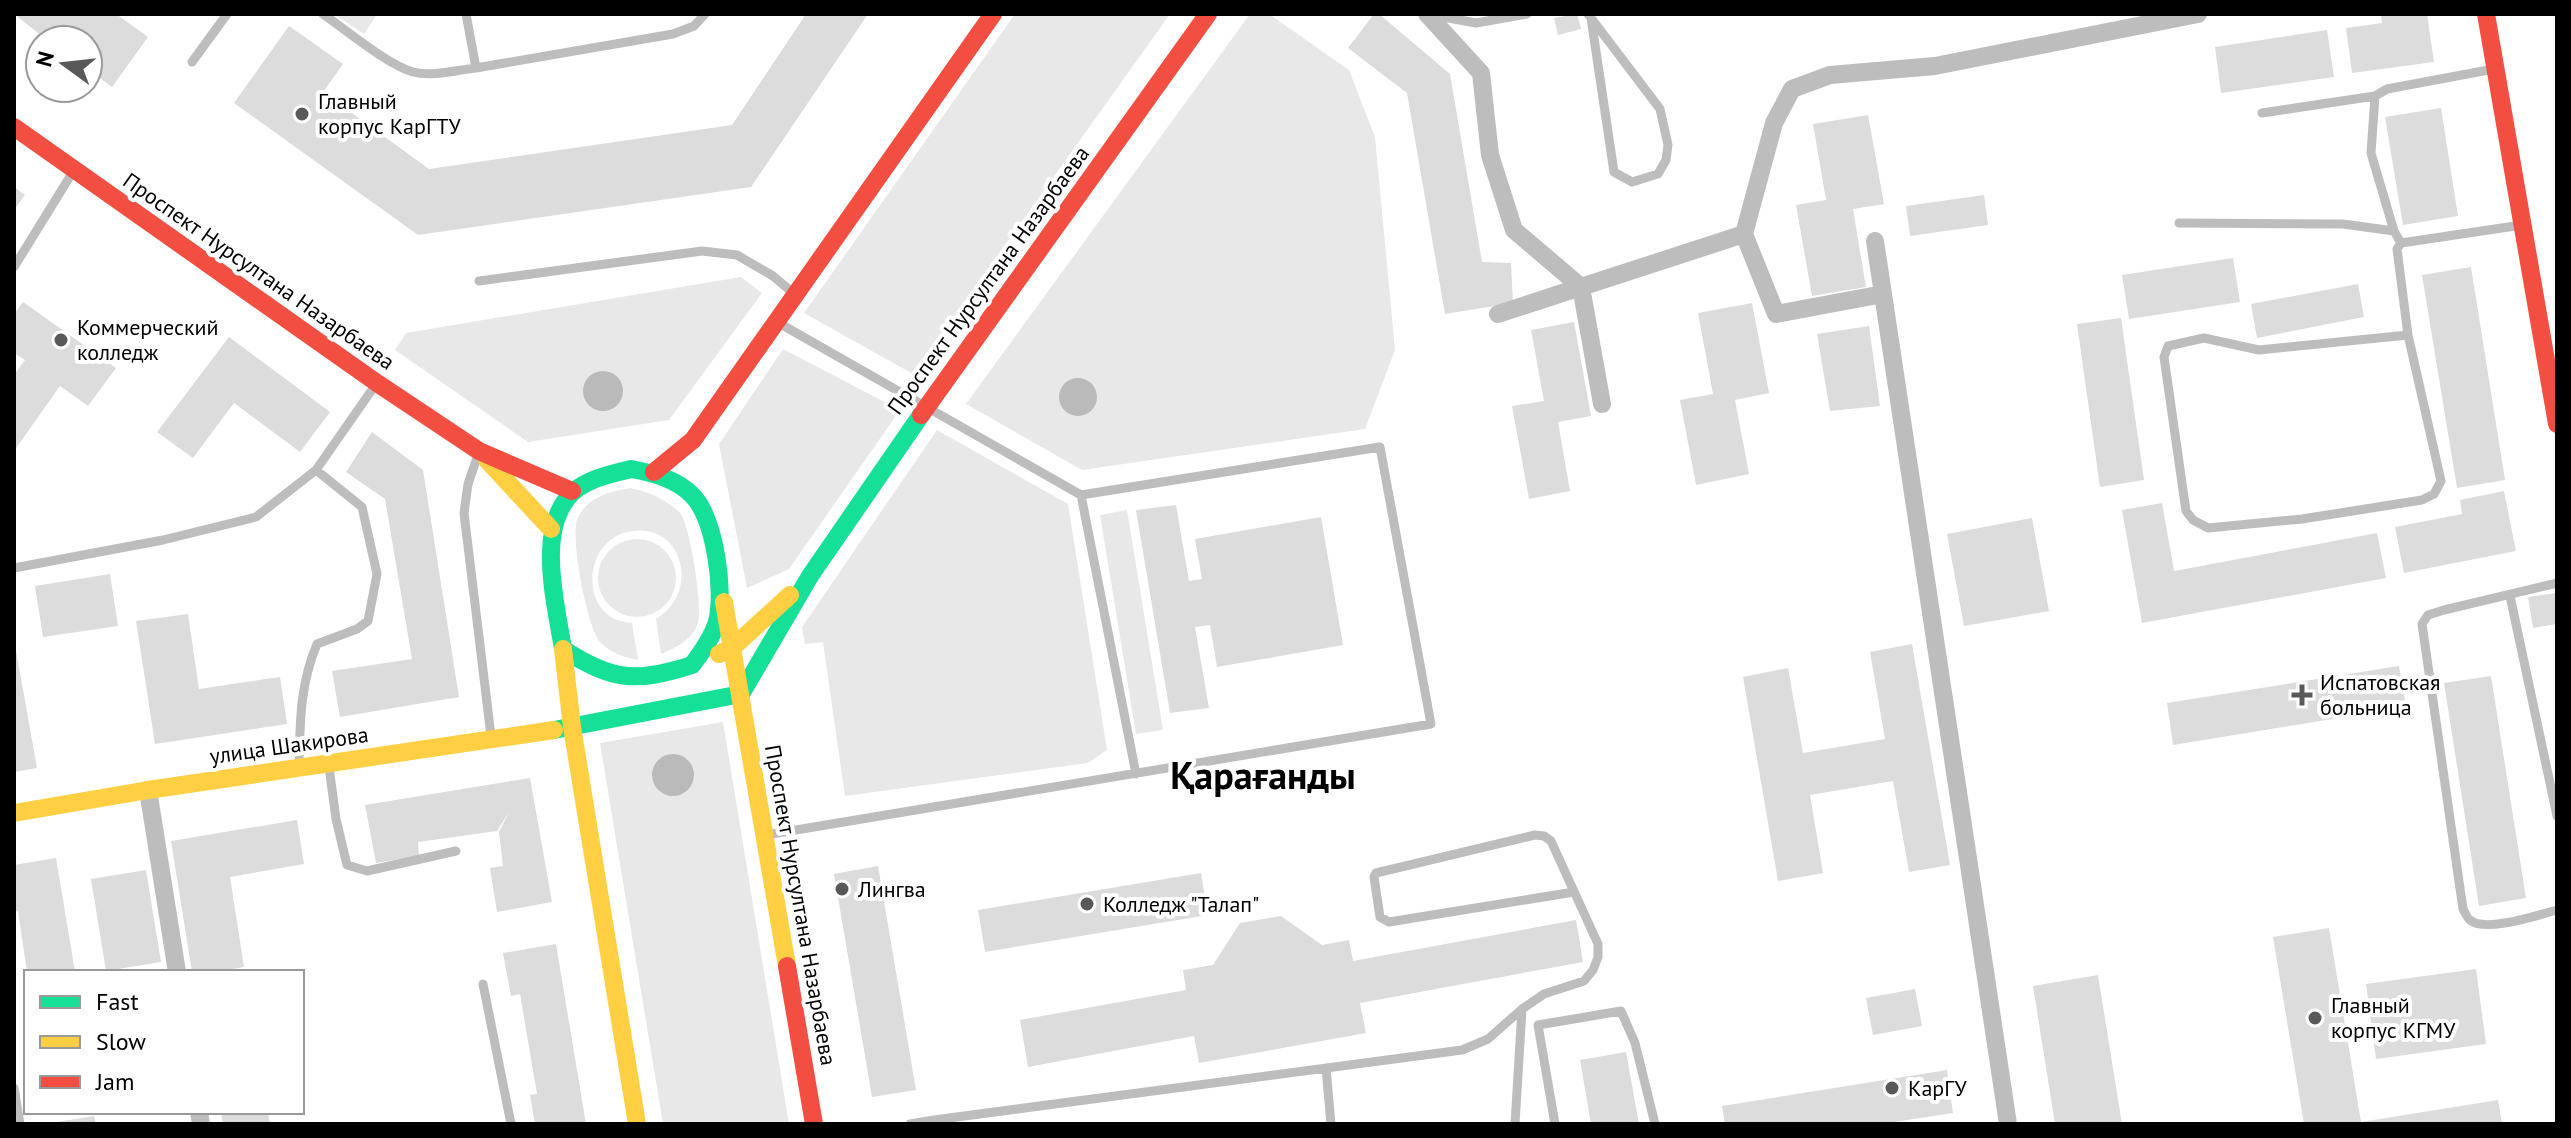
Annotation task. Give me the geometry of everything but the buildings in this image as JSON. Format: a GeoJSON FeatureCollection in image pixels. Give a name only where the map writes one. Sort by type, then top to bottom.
{"type":"FeatureCollection","features":[{"type":"Feature","properties":{"kind":"main road"},"geometry":{"type":"LineString","coordinates":[[654,472],[693,440],[992,14]]}},
{"type":"Feature","properties":{"kind":"main road","name":"Проспект Нурсултана Назарбаева"},"geometry":{"type":"LineString","coordinates":[[814,1124],[741,694],[810,576],[1208,14]]}},
{"type":"Feature","properties":{"kind":"main road"},"geometry":{"type":"LineString","coordinates":[[2486,14],[2557,424]]}},
{"type":"Feature","properties":{"kind":"main road","name":"Проспект Нурсултана Назарбаева"},"geometry":{"type":"LineString","coordinates":[[14,127],[377,383],[479,451],[572,491]]}},
{"type":"Feature","properties":{"kind":"main road","name":"Проспект Нурсултана Назарбаева"},"geometry":{"type":"LineString","coordinates":[[479,451],[551,529]]}},
{"type":"Feature","properties":{"kind":"main road"},"geometry":{"type":"LineString","coordinates":[[572,727],[741,694],[706,516],[693,497],[675,481],[654,472],[631,469],[609,471],[572,491],[559,509],[551,529],[549,549],[572,727],[637,1124]]}},
{"type":"Feature","properties":{"kind":"main road"},"geometry":{"type":"LineString","coordinates":[[563,649],[607,674],[638,679],[692,665],[710,639],[718,617],[718,575]]}},
{"type":"Feature","properties":{"kind":"main road","name":"Проспект Нурсултана Назарбаева"},"geometry":{"type":"LineString","coordinates":[[692,665],[732,648],[810,576]]}},
{"type":"Feature","properties":{"kind":"main road","name":"улица Шакирова"},"geometry":{"type":"LineString","coordinates":[[14,813],[572,727]]}},
{"type":"Feature","properties":{"kind":"street"},"geometry":{"type":"LineString","coordinates":[[1427,14],[1481,73],[1490,155],[1514,230],[1581,287],[1602,404]]}},
{"type":"Feature","properties":{"kind":"street"},"geometry":{"type":"LineString","coordinates":[[1883,294],[1776,314],[1744,234],[1774,123],[1792,89],[1830,75],[1935,66],[2198,14]]}},
{"type":"Feature","properties":{"kind":"street"},"geometry":{"type":"LineString","coordinates":[[1498,314],[1744,234]]}},
{"type":"Feature","properties":{"kind":"street"},"geometry":{"type":"LineString","coordinates":[[1875,241],[2008,1124]]}},
{"type":"Feature","properties":{"kind":"street"},"geometry":{"type":"LineString","coordinates":[[148,790],[177,970]]}},
{"type":"Feature","properties":{"kind":"lane"},"geometry":{"type":"LineString","coordinates":[[192,62],[227,14]]}},
{"type":"Feature","properties":{"kind":"lane"},"geometry":{"type":"LineString","coordinates":[[323,14],[395,63],[413,72],[431,74],[673,34],[694,26],[705,14]]}},
{"type":"Feature","properties":{"kind":"lane"},"geometry":{"type":"LineString","coordinates":[[466,14],[476,68]]}},
{"type":"Feature","properties":{"kind":"lane"},"geometry":{"type":"LineString","coordinates":[[1427,14],[1476,23],[1527,14]]}},
{"type":"Feature","properties":{"kind":"lane"},"geometry":{"type":"LineString","coordinates":[[1590,16],[1660,109],[1668,145],[1666,160],[1658,174],[1632,182],[1614,172],[1590,16]]}},
{"type":"Feature","properties":{"kind":"lane"},"geometry":{"type":"LineString","coordinates":[[2262,113],[2375,96],[2387,89],[2494,69]]}},
{"type":"Feature","properties":{"kind":"lane"},"geometry":{"type":"LineString","coordinates":[[2375,96],[2371,153],[2394,231],[2401,243]]}},
{"type":"Feature","properties":{"kind":"lane"},"geometry":{"type":"LineString","coordinates":[[14,267],[74,170]]}},
{"type":"Feature","properties":{"kind":"lane"},"geometry":{"type":"LineString","coordinates":[[2179,223],[2343,224],[2394,231]]}},
{"type":"Feature","properties":{"kind":"lane"},"geometry":{"type":"LineString","coordinates":[[2408,335],[2259,350],[2204,338],[2168,346],[2164,357],[2168,392],[2186,511],[2193,520],[2208,528],[2302,519],[2422,500],[2434,494],[2441,481],[2408,335],[2397,249],[2401,243],[2523,225]]}},
{"type":"Feature","properties":{"kind":"lane"},"geometry":{"type":"LineString","coordinates":[[479,281],[702,251],[737,255],[773,276],[795,294]]}},
{"type":"Feature","properties":{"kind":"lane"},"geometry":{"type":"LineString","coordinates":[[766,835],[1431,724],[1380,447],[1081,495],[776,322]]}},
{"type":"Feature","properties":{"kind":"lane"},"geometry":{"type":"LineString","coordinates":[[14,568],[163,540],[256,517],[316,470],[377,383]]}},
{"type":"Feature","properties":{"kind":"lane"},"geometry":{"type":"LineString","coordinates":[[479,451],[468,484],[464,513],[491,740]]}},
{"type":"Feature","properties":{"kind":"lane"},"geometry":{"type":"LineString","coordinates":[[299,768],[300,707],[306,670],[317,644],[357,629],[368,621],[377,574],[362,507],[316,470]]}},
{"type":"Feature","properties":{"kind":"lane"},"geometry":{"type":"LineString","coordinates":[[1081,495],[1136,774]]}},
{"type":"Feature","properties":{"kind":"lane"},"geometry":{"type":"LineString","coordinates":[[2557,583],[2444,610],[2428,615],[2422,624],[2463,909],[2469,920],[2480,924],[2504,923],[2557,910]]}},
{"type":"Feature","properties":{"kind":"lane"},"geometry":{"type":"LineString","coordinates":[[2510,596],[2557,816]]}},
{"type":"Feature","properties":{"kind":"lane"},"geometry":{"type":"LineString","coordinates":[[329,764],[336,819],[347,865],[367,871],[456,851]]}},
{"type":"Feature","properties":{"kind":"lane"},"geometry":{"type":"LineString","coordinates":[[910,1124],[1462,1050],[1488,1039],[1544,994],[1584,981],[1593,970],[1598,957],[1598,944],[1551,841],[1544,836],[1525,837],[1381,870],[1374,877],[1380,917],[1389,922],[1574,892]]}},
{"type":"Feature","properties":{"kind":"lane"},"geometry":{"type":"LineString","coordinates":[[483,984],[511,1124]]}},
{"type":"Feature","properties":{"kind":"lane"},"geometry":{"type":"LineString","coordinates":[[1515,1124],[1522,1009]]}},
{"type":"Feature","properties":{"kind":"lane"},"geometry":{"type":"LineString","coordinates":[[1555,1124],[1538,1025],[1621,1011],[1635,1043],[1655,1124]]}},
{"type":"Feature","properties":{"kind":"lane"},"geometry":{"type":"LineString","coordinates":[[1326,1068],[1331,1124]]}},
{"type":"Feature","properties":{"kind":"lane"},"geometry":{"type":"LineString","coordinates":[[14,1088],[20,1124]]}},
{"type":"Feature","properties":{"kind":"shaded area"},"geometry":{"type":"Polygon","coordinates":[[[334,14],[377,14],[364,34],[334,14]]]}},
{"type":"Feature","properties":{"kind":"shaded area"},"geometry":{"type":"Polygon","coordinates":[[[1015,14],[1170,14],[913,374],[804,313],[1015,14]]]}},
{"type":"Feature","properties":{"kind":"shaded area"},"geometry":{"type":"Polygon","coordinates":[[[1250,14],[1269,14],[1349,70],[1375,137],[1395,350],[1365,429],[1082,470],[966,404],[1250,14]]]}},
{"type":"Feature","properties":{"kind":"shaded area"},"geometry":{"type":"Polygon","coordinates":[[[741,277],[762,293],[669,420],[528,442],[395,350],[406,333],[741,277]]]}},
{"type":"Feature","properties":{"kind":"shaded area"},"geometry":{"type":"Polygon","coordinates":[[[783,349],[900,410],[789,569],[747,588],[719,444],[783,349]]]}},
{"type":"Feature","properties":{"kind":"shaded area"},"geometry":{"type":"Polygon","coordinates":[[[603,371],[617,377],[623,391],[617,405],[603,411],[589,405],[583,391],[589,377],[603,371]]]}},
{"type":"Feature","properties":{"kind":"shaded area"},"geometry":{"type":"Polygon","coordinates":[[[1078,378],[1091,384],[1097,397],[1091,410],[1078,416],[1065,410],[1059,397],[1065,384],[1078,378]]]}},
{"type":"Feature","properties":{"kind":"shaded area"},"geometry":{"type":"Polygon","coordinates":[[[937,430],[1068,504],[1107,750],[1088,763],[845,796],[823,642],[805,644],[802,627],[937,430]]]}},
{"type":"Feature","properties":{"kind":"shaded area"},"geometry":{"type":"Polygon","coordinates":[[[630,488],[657,497],[680,513],[691,549],[699,601],[698,623],[692,634],[678,646],[661,654],[656,619],[670,608],[678,594],[681,578],[680,563],[674,549],[664,538],[650,531],[632,531],[615,537],[603,548],[595,562],[592,578],[594,594],[602,608],[614,618],[632,623],[638,660],[608,649],[595,633],[585,600],[576,542],[578,517],[588,504],[608,493],[630,488]]]}},
{"type":"Feature","properties":{"kind":"shaded area"},"geometry":{"type":"Polygon","coordinates":[[[1127,510],[1163,730],[1136,734],[1100,515],[1127,510]]]}},
{"type":"Feature","properties":{"kind":"shaded area"},"geometry":{"type":"Polygon","coordinates":[[[637,539],[652,542],[664,551],[673,563],[676,578],[673,593],[664,605],[652,614],[637,617],[622,614],[610,605],[601,593],[598,578],[601,563],[610,551],[622,542],[637,539]]]}},
{"type":"Feature","properties":{"kind":"shaded area"},"geometry":{"type":"Polygon","coordinates":[[[723,722],[789,1124],[663,1124],[600,743],[723,722]]]}},
{"type":"Feature","properties":{"kind":"shaded area"},"geometry":{"type":"Polygon","coordinates":[[[673,754],[688,760],[694,775],[688,790],[673,796],[658,790],[652,775],[658,760],[673,754]]]}},
{"type":"Feature","properties":{"kind":"traffic: fast"},"geometry":{"type":"LineString","coordinates":[[554,730],[741,694],[810,576],[921,415]]}},
{"type":"Feature","properties":{"kind":"traffic: fast"},"geometry":{"type":"LineString","coordinates":[[631,469],[672,481],[693,496],[707,521],[719,575],[717,622],[706,645],[692,665],[655,675],[611,673],[563,649],[553,589],[551,545],[561,507],[579,487],[631,469]]}},
{"type":"Feature","properties":{"kind":"traffic: slow"},"geometry":{"type":"LineString","coordinates":[[487,460],[551,529]]}},
{"type":"Feature","properties":{"kind":"traffic: slow"},"geometry":{"type":"LineString","coordinates":[[719,654],[732,648],[790,595]]}},
{"type":"Feature","properties":{"kind":"traffic: slow"},"geometry":{"type":"LineString","coordinates":[[724,602],[787,966]]}},
{"type":"Feature","properties":{"kind":"traffic: slow"},"geometry":{"type":"LineString","coordinates":[[563,649],[572,727],[637,1124]]}},
{"type":"Feature","properties":{"kind":"traffic: slow"},"geometry":{"type":"LineString","coordinates":[[14,813],[554,730]]}},
{"type":"Feature","properties":{"kind":"traffic: jam"},"geometry":{"type":"LineString","coordinates":[[654,472],[693,440],[993,14]]}},
{"type":"Feature","properties":{"kind":"traffic: jam"},"geometry":{"type":"LineString","coordinates":[[921,415],[1208,14]]}},
{"type":"Feature","properties":{"kind":"traffic: jam"},"geometry":{"type":"LineString","coordinates":[[2486,14],[2557,424]]}},
{"type":"Feature","properties":{"kind":"traffic: jam"},"geometry":{"type":"LineString","coordinates":[[14,127],[377,383],[479,451],[572,491]]}},
{"type":"Feature","properties":{"kind":"traffic: jam"},"geometry":{"type":"LineString","coordinates":[[787,966],[814,1124]]}},
{"type":"Feature","properties":{"kind":"place","name":"Главный корпус КарГТУ"},"geometry":{"type":"Point","coordinates":[302,114]}},
{"type":"Feature","properties":{"kind":"place","name":"Коммерческий колледж"},"geometry":{"type":"Point","coordinates":[61,340]}},
{"type":"Feature","properties":{"kind":"place","name":"Испатовская больница"},"geometry":{"type":"Point","coordinates":[2302,695]}},
{"type":"Feature","properties":{"kind":"place","name":"Лингва"},"geometry":{"type":"Point","coordinates":[842,889]}},
{"type":"Feature","properties":{"kind":"place","name":"Колледж \"Талап\""},"geometry":{"type":"Point","coordinates":[1087,904]}},
{"type":"Feature","properties":{"kind":"place","name":"Главный корпус КГМУ"},"geometry":{"type":"Point","coordinates":[2315,1018]}},
{"type":"Feature","properties":{"kind":"place","name":"КарГУ"},"geometry":{"type":"Point","coordinates":[1892,1088]}},
{"type":"Feature","properties":{"kind":"district","name":"Қарағанды"},"geometry":{"type":"Point","coordinates":[1263,774]}}]}
